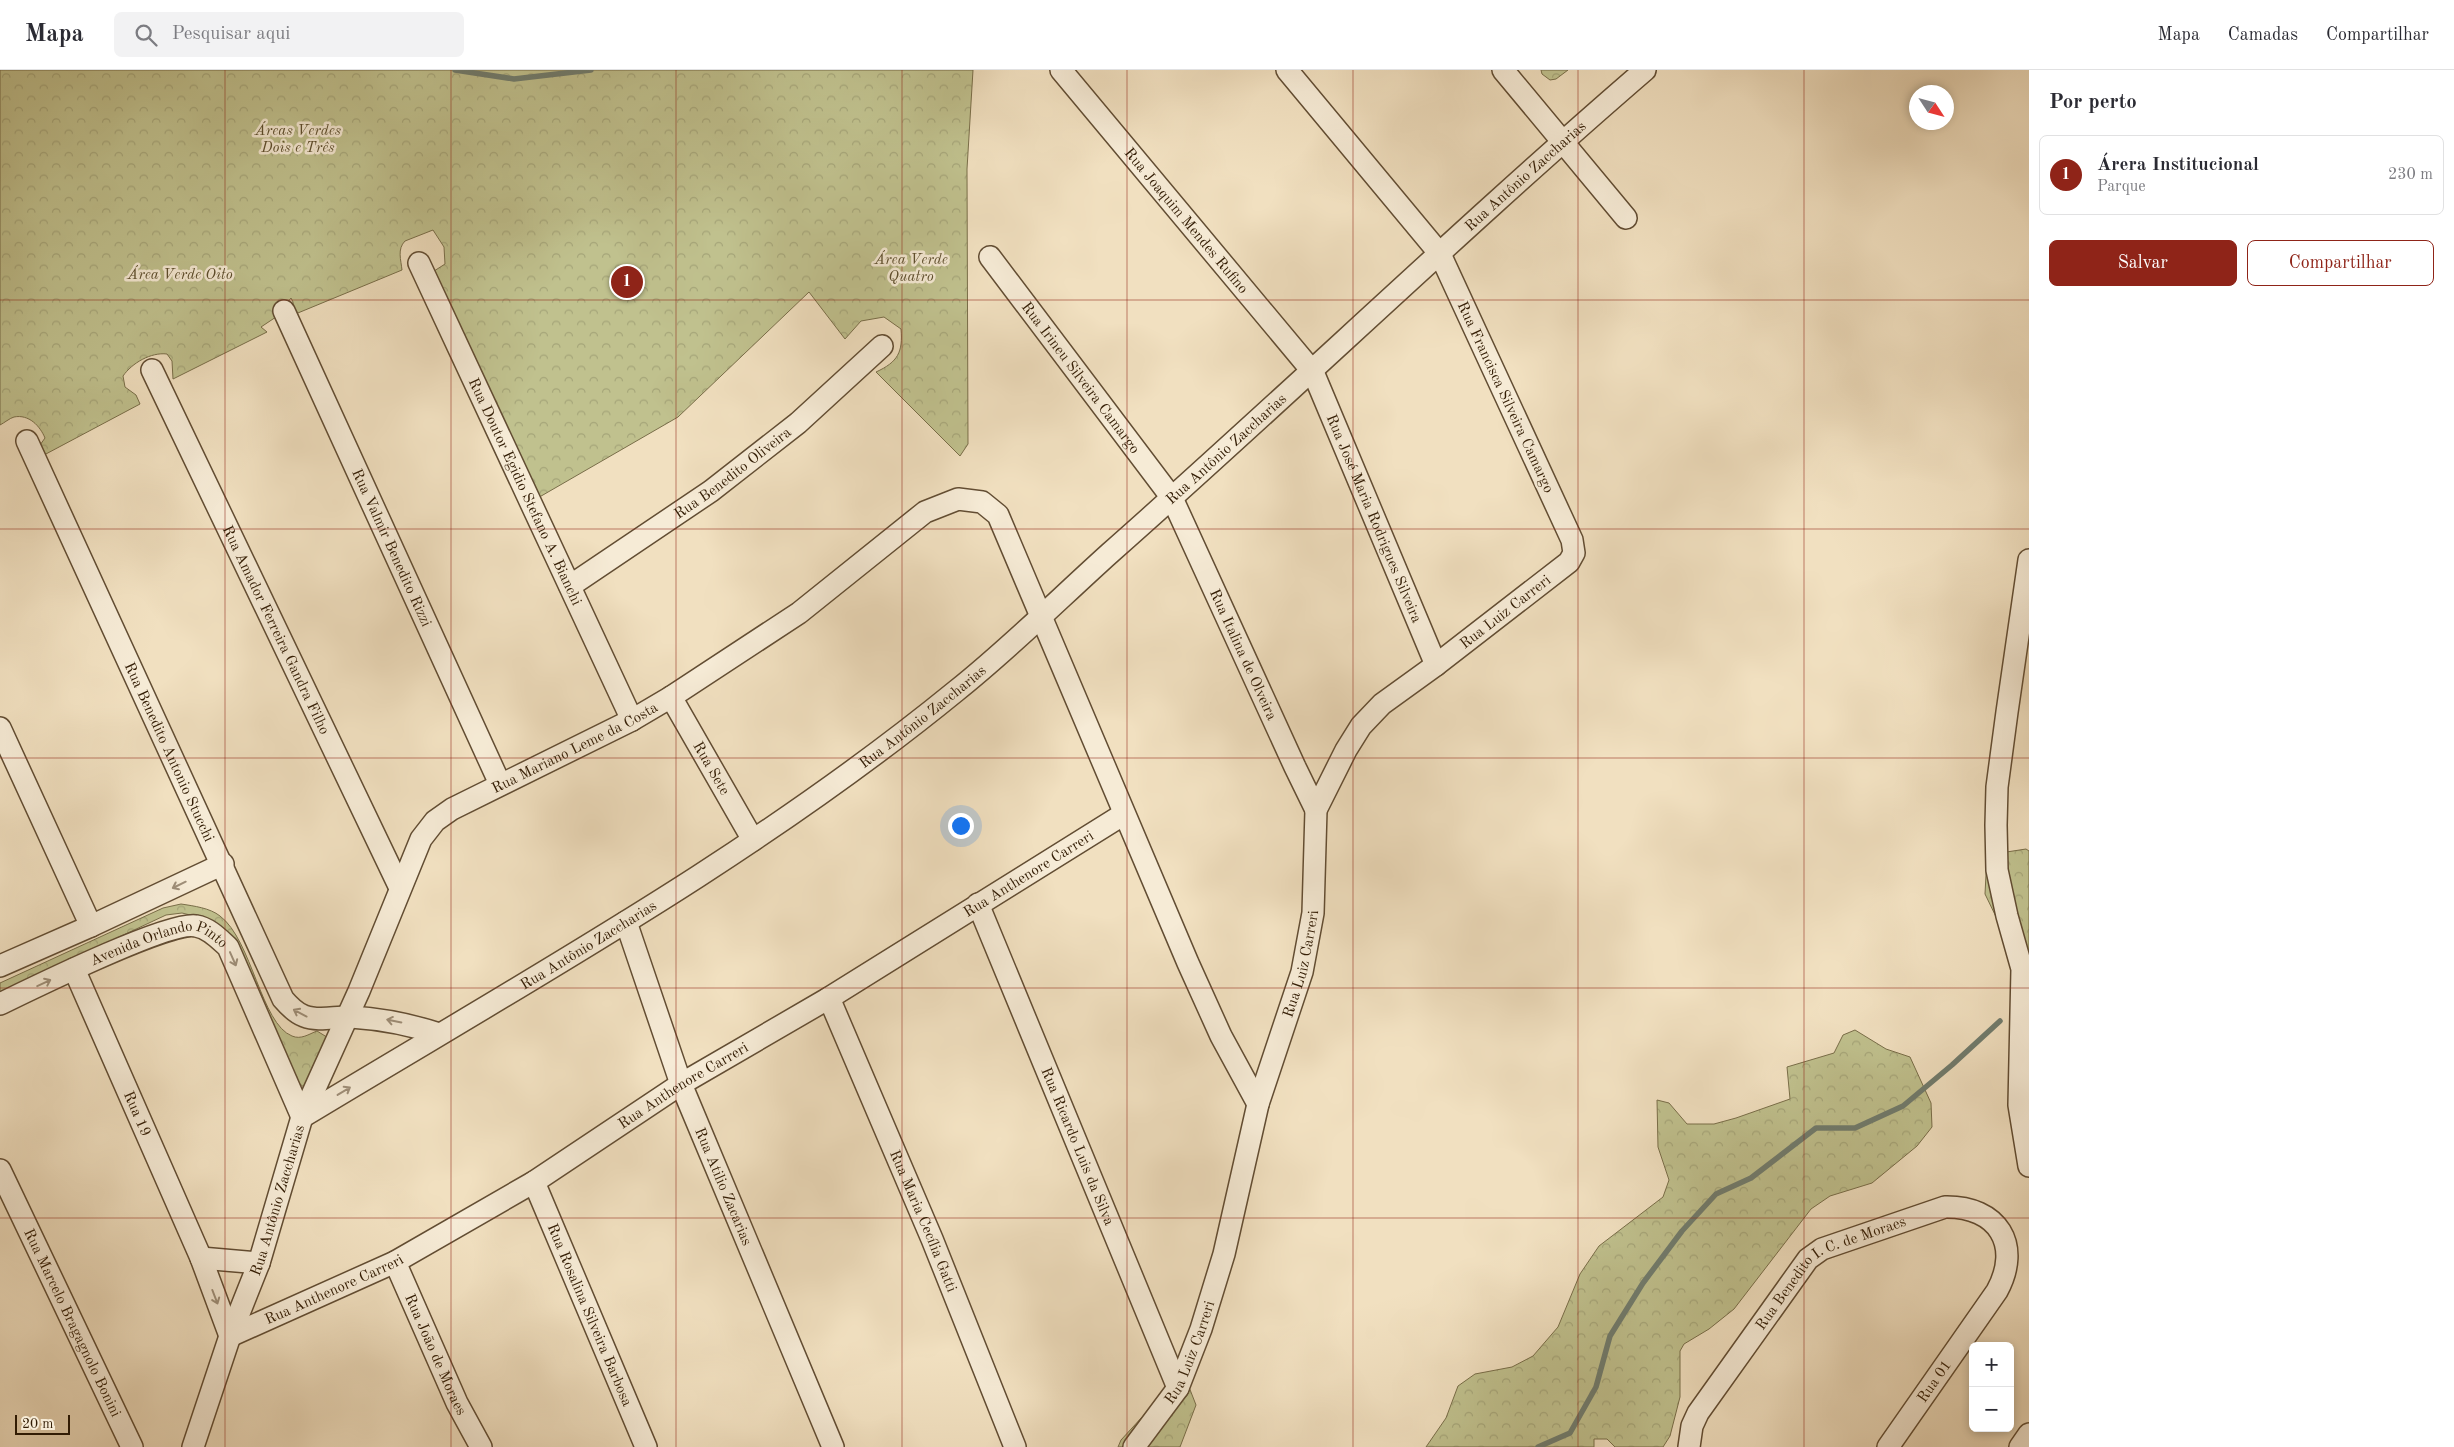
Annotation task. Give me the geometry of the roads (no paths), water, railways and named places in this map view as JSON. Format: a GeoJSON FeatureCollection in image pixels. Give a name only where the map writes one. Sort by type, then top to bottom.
{"type":"FeatureCollection","features":[{"type":"Feature","properties":{"kind":"street","name":"Rua Joaquim Mendes Rufino"},"geometry":{"type":"LineString","coordinates":[[1061,70],[1313,372]]}},
{"type":"Feature","properties":{"kind":"street","name":"Rua Francisca Silveira Camargo"},"geometry":{"type":"LineString","coordinates":[[1287,70],[1440,254],[1572,540],[1574,552],[1569,562]]}},
{"type":"Feature","properties":{"kind":"street"},"geometry":{"type":"LineString","coordinates":[[1502,70],[1561,143],[1626,218]]}},
{"type":"Feature","properties":{"kind":"street","name":"Rua Antônio Zaccharias"},"geometry":{"type":"LineString","coordinates":[[193,1447],[230,1336],[259,1263],[302,1117],[626,922],[753,840],[872,757],[959,689],[1313,372],[1561,143],[1645,70]]}},
{"type":"Feature","properties":{"kind":"street","name":"Rua Irineu Silveira Camargo"},"geometry":{"type":"LineString","coordinates":[[990,258],[1172,498]]}},
{"type":"Feature","properties":{"kind":"street","name":"Rua Doutor Egidio Stefano A. Bianchi"},"geometry":{"type":"LineString","coordinates":[[419,263],[632,720]]}},
{"type":"Feature","properties":{"kind":"street","name":"Rua Valmir Benedito Rizzi"},"geometry":{"type":"LineString","coordinates":[[284,311],[500,784]]}},
{"type":"Feature","properties":{"kind":"street","name":"Rua Benedito Oliveira"},"geometry":{"type":"LineString","coordinates":[[570,586],[711,492],[798,423],[882,346]]}},
{"type":"Feature","properties":{"kind":"street","name":"Rua Amador Ferreira Gandra Filho"},"geometry":{"type":"LineString","coordinates":[[152,370],[400,888]]}},
{"type":"Feature","properties":{"kind":"street","name":"Rua José Maria Rodrigues Silveira"},"geometry":{"type":"LineString","coordinates":[[1313,372],[1436,665]]}},
{"type":"Feature","properties":{"kind":"street","name":"Rua Benedito Antonio Stucchi"},"geometry":{"type":"LineString","coordinates":[[27,441],[283,999],[302,1016],[312,1018],[348,1017],[382,1019],[410,1024],[439,1034]]}},
{"type":"Feature","properties":{"kind":"street","name":"Rua Italina de Olveira"},"geometry":{"type":"LineString","coordinates":[[1172,498],[1316,810]]}},
{"type":"Feature","properties":{"kind":"street","name":"Rua Mariano Leme da Costa"},"geometry":{"type":"LineString","coordinates":[[302,1117],[348,1017],[421,839],[435,821],[452,808],[632,720],[670,697],[799,612],[925,512],[958,499],[982,502],[998,515],[1040,616]]}},
{"type":"Feature","properties":{"kind":"street"},"geometry":{"type":"LineString","coordinates":[[2029,560],[2000,768],[1996,825],[1997,870],[2006,916],[2022,969],[2019,1105],[2029,1166]]}},
{"type":"Feature","properties":{"kind":"street","name":"Rua Luiz Carreri"},"geometry":{"type":"LineString","coordinates":[[1134,1447],[1178,1388],[1201,1329],[1224,1254],[1258,1104],[1302,972],[1313,913],[1316,810],[1361,726],[1382,704],[1436,665],[1569,562]]}},
{"type":"Feature","properties":{"kind":"street"},"geometry":{"type":"LineString","coordinates":[[1040,616],[1188,964],[1222,1036],[1258,1104]]}},
{"type":"Feature","properties":{"kind":"street","name":"Rua Sete"},"geometry":{"type":"LineString","coordinates":[[670,697],[753,840]]}},
{"type":"Feature","properties":{"kind":"street"},"geometry":{"type":"LineString","coordinates":[[0,728],[92,926]]}},
{"type":"Feature","properties":{"kind":"street","name":"Rua Anthenore Carreri"},"geometry":{"type":"LineString","coordinates":[[230,1336],[395,1262],[534,1182],[681,1084],[829,998],[1124,814]]}},
{"type":"Feature","properties":{"kind":"street"},"geometry":{"type":"LineString","coordinates":[[0,966],[92,926],[222,864]]}},
{"type":"Feature","properties":{"kind":"street","name":"Rua Ricardo Luis da Silva"},"geometry":{"type":"LineString","coordinates":[[978,904],[1178,1388]]}},
{"type":"Feature","properties":{"kind":"street","name":"Rua Atilio Zacarias"},"geometry":{"type":"LineString","coordinates":[[626,922],[681,1084],[833,1447]]}},
{"type":"Feature","properties":{"kind":"street","name":"Avenida Orlando Pinto"},"geometry":{"type":"LineString","coordinates":[[0,1004],[74,969],[176,927],[196,926],[213,934],[228,947],[302,1117]]}},
{"type":"Feature","properties":{"kind":"street","name":"Rua 19"},"geometry":{"type":"LineString","coordinates":[[74,969],[201,1258],[230,1336]]}},
{"type":"Feature","properties":{"kind":"street","name":"Rua Maria Cecília Gatti"},"geometry":{"type":"LineString","coordinates":[[829,998],[932,1239],[1015,1447]]}},
{"type":"Feature","properties":{"kind":"street","name":"Rua Marcelo Bragagnolo Bonini"},"geometry":{"type":"LineString","coordinates":[[0,1170],[132,1447]]}},
{"type":"Feature","properties":{"kind":"street","name":"Rua Rosalina Silveira Barbosa"},"geometry":{"type":"LineString","coordinates":[[534,1182],[646,1447]]}},
{"type":"Feature","properties":{"kind":"street","name":"Rua Benedito I. C. de Moraes"},"geometry":{"type":"LineString","coordinates":[[1688,1447],[1692,1426],[1698,1413],[1808,1259],[1822,1249],[1945,1207],[1963,1206],[1979,1212],[2003,1234],[2007,1249],[2007,1263]]}},
{"type":"Feature","properties":{"kind":"street"},"geometry":{"type":"LineString","coordinates":[[201,1258],[259,1263]]}},
{"type":"Feature","properties":{"kind":"street","name":"Rua João de Moraes"},"geometry":{"type":"LineString","coordinates":[[395,1262],[457,1403],[481,1447]]}},
{"type":"Feature","properties":{"kind":"street","name":"Rua 01"},"geometry":{"type":"LineString","coordinates":[[1888,1447],[1997,1291],[2004,1278],[2007,1263]]}},
{"type":"Feature","properties":{"kind":"street"},"geometry":{"type":"LineString","coordinates":[[2020,1447],[2029,1434]]}},
{"type":"Feature","properties":{"kind":"waterway"},"geometry":{"type":"LineString","coordinates":[[455,70],[514,79],[591,70]]}},
{"type":"Feature","properties":{"kind":"waterway"},"geometry":{"type":"LineString","coordinates":[[1538,1447],[1570,1433],[1596,1387],[1610,1336],[1643,1283],[1682,1231],[1716,1194],[1751,1178],[1816,1128],[1855,1128],[1903,1106],[2000,1021]]}},
{"type":"Feature","properties":{"kind":"place","name":"Árera Institucional"},"geometry":{"type":"Point","coordinates":[627,282]}},
{"type":"Feature","properties":{"kind":"park label","name":"Áreas Verdes Dois e Três"},"geometry":{"type":"Point","coordinates":[298,138]}},
{"type":"Feature","properties":{"kind":"park label","name":"Área Verde Quatro"},"geometry":{"type":"Point","coordinates":[911,268]}},
{"type":"Feature","properties":{"kind":"park label","name":"Área Verde Oito"},"geometry":{"type":"Point","coordinates":[180,274]}}]}
